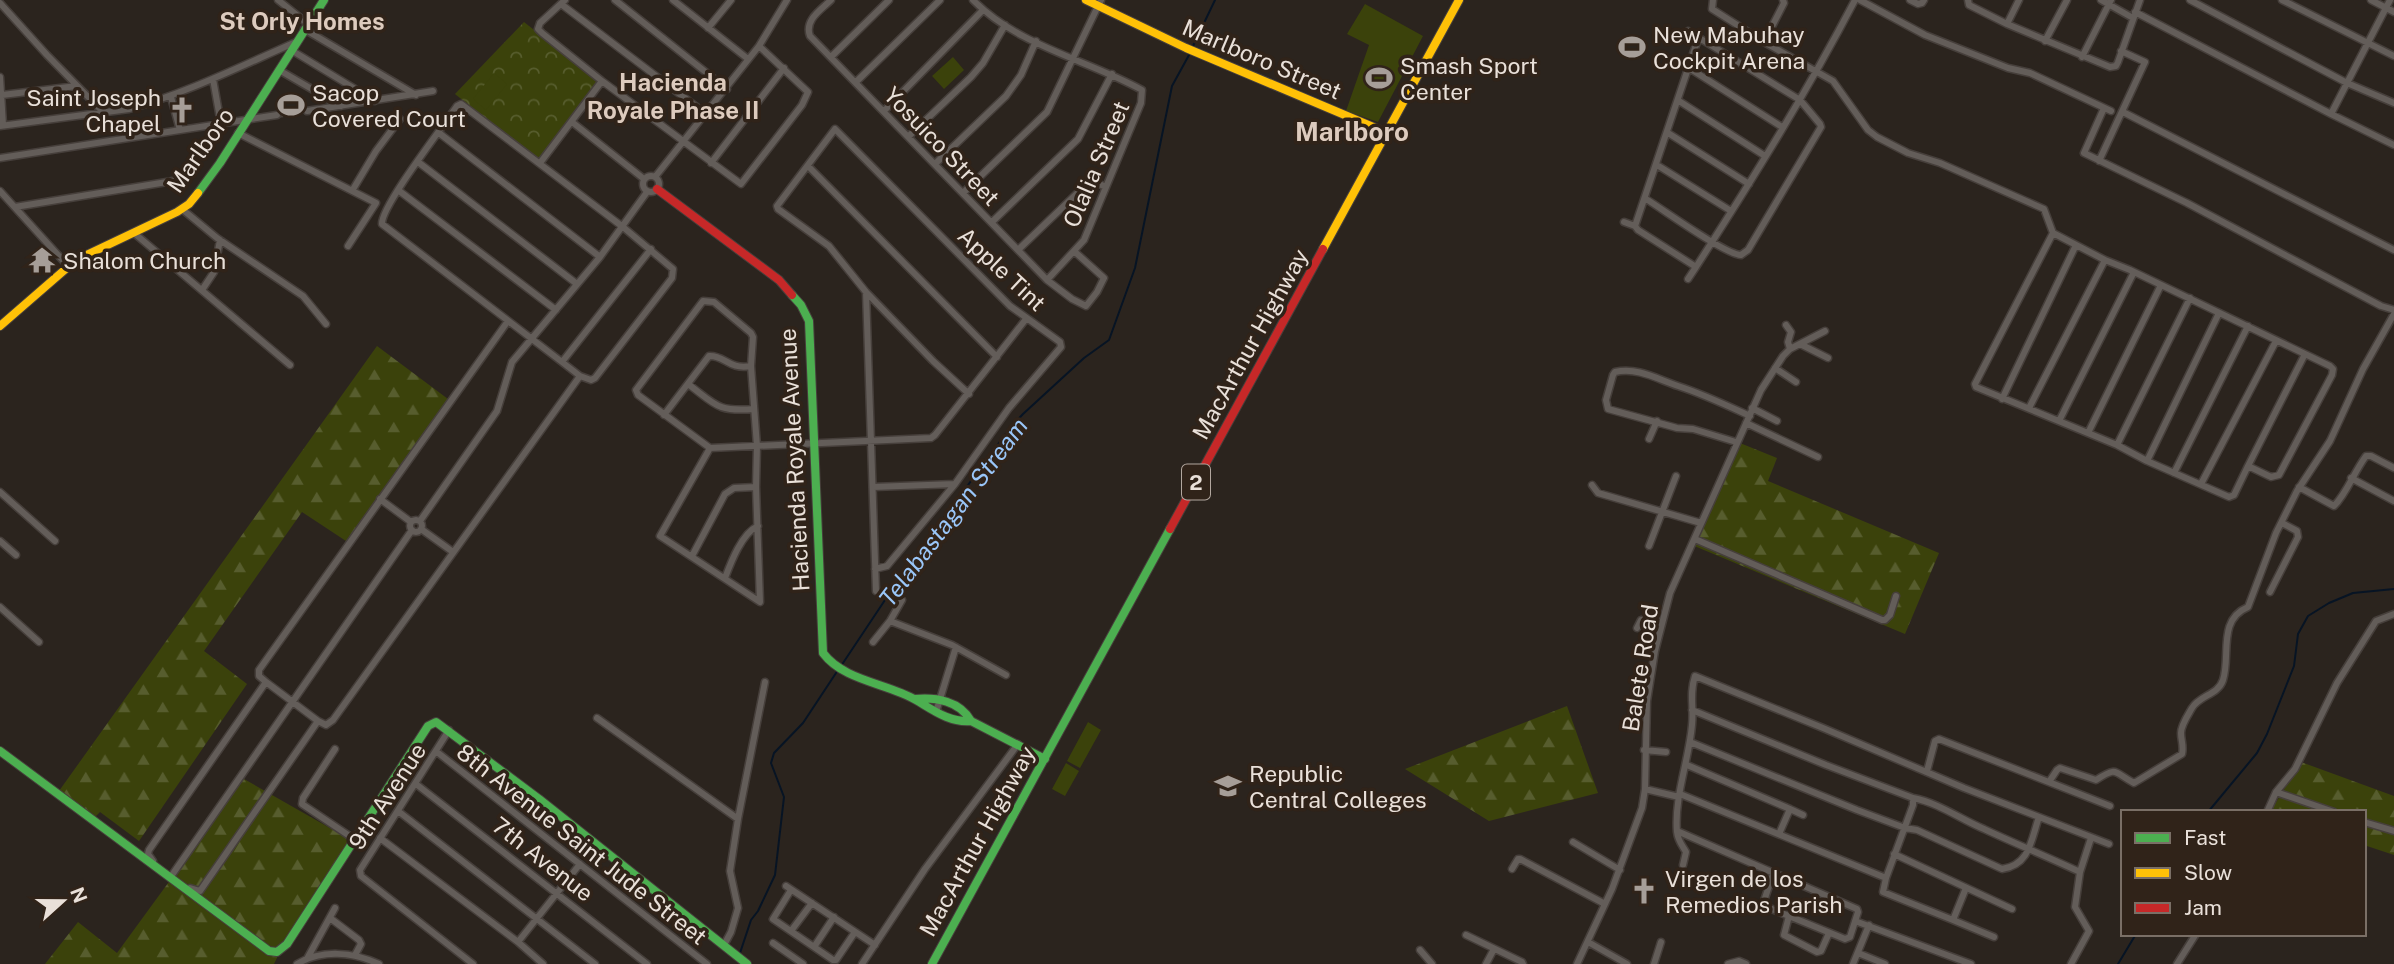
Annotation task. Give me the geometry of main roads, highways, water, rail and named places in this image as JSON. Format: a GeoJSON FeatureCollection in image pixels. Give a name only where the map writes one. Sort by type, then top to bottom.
{"type":"FeatureCollection","features":[{"type":"Feature","properties":{"kind":"main road","name":"Marlboro"},"geometry":{"type":"LineString","coordinates":[[0,326],[68,266],[189,204],[220,163],[324,0]]}},
{"type":"Feature","properties":{"kind":"main road","name":"Marlboro Street"},"geometry":{"type":"LineString","coordinates":[[1086,0],[1099,3],[1186,48],[1385,132]]}},
{"type":"Feature","properties":{"kind":"main road","name":"MacArthur Highway"},"geometry":{"type":"LineString","coordinates":[[932,964],[1459,0]]}},
{"type":"Feature","properties":{"kind":"main road","name":"Hacienda Royale Avenue"},"geometry":{"type":"LineString","coordinates":[[657,189],[779,280],[801,305],[809,321],[824,655],[844,670],[915,699],[932,698],[964,710],[971,721]]}},
{"type":"Feature","properties":{"kind":"main road","name":"Hacienda Royale Avenue"},"geometry":{"type":"LineString","coordinates":[[915,699],[920,705],[960,722],[971,721],[1045,759]]}},
{"type":"Feature","properties":{"kind":"main road"},"geometry":{"type":"LineString","coordinates":[[0,751],[184,890],[273,952],[280,951],[286,944],[430,723],[436,722],[745,962]]}},
{"type":"Feature","properties":{"kind":"waterway","name":"Telabastagan Stream"},"geometry":{"type":"LineString","coordinates":[[1193,46],[1215,0]]}},
{"type":"Feature","properties":{"kind":"waterway","name":"Telabastagan Stream"},"geometry":{"type":"LineString","coordinates":[[841,666],[901,576],[1010,428],[1084,358],[1109,340],[1135,268],[1172,86],[1189,55]]}},
{"type":"Feature","properties":{"kind":"waterway"},"geometry":{"type":"LineString","coordinates":[[2210,810],[2257,753],[2267,734],[2294,666],[2298,634],[2308,616],[2353,593],[2394,589]]}},
{"type":"Feature","properties":{"kind":"waterway","name":"Telabastagan Stream"},"geometry":{"type":"LineString","coordinates":[[740,953],[751,920],[775,875],[784,797],[771,763],[774,753],[803,723],[838,670]]}},
{"type":"Feature","properties":{"kind":"waterway"},"geometry":{"type":"LineString","coordinates":[[2118,964],[2135,936]]}},
{"type":"Feature","properties":{"kind":"tunnel"},"geometry":{"type":"LineString","coordinates":[[277,115],[307,111]]}},
{"type":"Feature","properties":{"kind":"place","name":"New Mabuhay Cockpit Arena"},"geometry":{"type":"Point","coordinates":[1632,47]}},
{"type":"Feature","properties":{"kind":"place","name":"Smash Sport Center"},"geometry":{"type":"Point","coordinates":[1379,78]}},
{"type":"Feature","properties":{"kind":"place","name":"Sacop Covered Court"},"geometry":{"type":"Point","coordinates":[291,105]}},
{"type":"Feature","properties":{"kind":"place","name":"Saint Joseph Chapel"},"geometry":{"type":"Point","coordinates":[182,110]}},
{"type":"Feature","properties":{"kind":"place","name":"Shalom Church"},"geometry":{"type":"Point","coordinates":[42,260]}},
{"type":"Feature","properties":{"kind":"place","name":"Republic Central Colleges"},"geometry":{"type":"Point","coordinates":[1228,786]}},
{"type":"Feature","properties":{"kind":"place","name":"Virgen de los Remedios Parish"},"geometry":{"type":"Point","coordinates":[1644,891]}},
{"type":"Feature","properties":{"kind":"district","name":"St Orly Homes"},"geometry":{"type":"Point","coordinates":[302,21]}},
{"type":"Feature","properties":{"kind":"district","name":"Hacienda Royale Phase II"},"geometry":{"type":"Point","coordinates":[673,96]}},
{"type":"Feature","properties":{"kind":"district","name":"Marlboro"},"geometry":{"type":"Point","coordinates":[1352,131]}}]}
